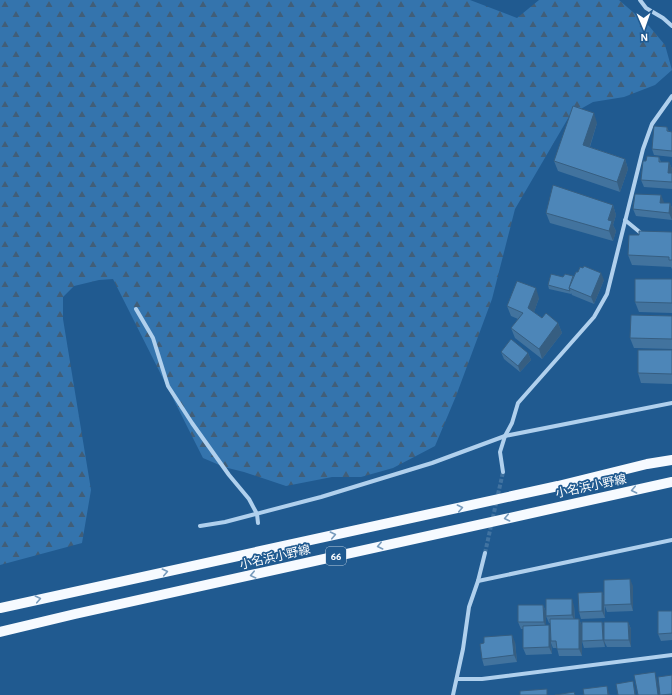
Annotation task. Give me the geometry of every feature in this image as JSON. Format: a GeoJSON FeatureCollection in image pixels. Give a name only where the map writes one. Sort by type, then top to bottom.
{"type":"FeatureCollection","features":[{"type":"Feature","properties":{"kind":"main road","name":"小名浜小野線"},"geometry":{"type":"LineString","coordinates":[[0,608],[558,486],[648,464],[672,460]]}},
{"type":"Feature","properties":{"kind":"main road","name":"小名浜小野線"},"geometry":{"type":"LineString","coordinates":[[0,632],[75,614],[672,482]]}},
{"type":"Feature","properties":{"kind":"street"},"geometry":{"type":"LineString","coordinates":[[640,0],[646,8],[663,18],[672,26]]}},
{"type":"Feature","properties":{"kind":"street"},"geometry":{"type":"LineString","coordinates":[[503,472],[500,452],[505,436],[512,423],[518,403],[594,318],[607,294],[643,149],[652,124],[670,102],[672,96]]}},
{"type":"Feature","properties":{"kind":"street"},"geometry":{"type":"LineString","coordinates":[[625,220],[642,234],[649,234]]}},
{"type":"Feature","properties":{"kind":"street"},"geometry":{"type":"LineString","coordinates":[[136,309],[153,338],[168,386],[229,475],[250,499],[257,514],[258,523]]}},
{"type":"Feature","properties":{"kind":"street"},"geometry":{"type":"LineString","coordinates":[[200,526],[225,522],[321,497],[432,462],[505,436],[672,403]]}},
{"type":"Feature","properties":{"kind":"street"},"geometry":{"type":"LineString","coordinates":[[478,581],[672,540]]}},
{"type":"Feature","properties":{"kind":"street"},"geometry":{"type":"LineString","coordinates":[[453,695],[463,649],[469,606],[478,581],[485,553]]}},
{"type":"Feature","properties":{"kind":"street"},"geometry":{"type":"LineString","coordinates":[[457,679],[482,679],[511,676],[672,655]]}},
{"type":"Feature","properties":{"kind":"green space"},"geometry":{"type":"Polygon","coordinates":[[[0,0],[470,0],[517,18],[539,0],[619,0],[649,26],[665,45],[672,70],[655,85],[624,97],[593,102],[570,115],[515,209],[492,299],[456,396],[435,446],[393,468],[361,477],[332,477],[286,486],[224,467],[203,458],[113,279],[99,280],[74,286],[63,297],[63,319],[91,490],[82,543],[0,565],[0,0]]]}},
{"type":"Feature","properties":{"kind":"building"},"geometry":{"type":"Polygon","coordinates":[[[573,106],[594,113],[583,145],[625,159],[617,182],[554,161],[573,106]]]}},
{"type":"Feature","properties":{"kind":"building"},"geometry":{"type":"Polygon","coordinates":[[[654,126],[667,127],[667,131],[672,132],[672,151],[652,149],[654,126]]]}},
{"type":"Feature","properties":{"kind":"building"},"geometry":{"type":"Polygon","coordinates":[[[647,156],[659,157],[659,162],[669,162],[668,173],[672,173],[672,182],[641,180],[643,161],[646,161],[647,156]]]}},
{"type":"Feature","properties":{"kind":"building"},"geometry":{"type":"Polygon","coordinates":[[[553,185],[613,205],[608,220],[612,221],[609,231],[546,213],[553,185]]]}},
{"type":"Feature","properties":{"kind":"building"},"geometry":{"type":"Polygon","coordinates":[[[635,194],[661,195],[660,203],[670,203],[669,213],[633,209],[635,194]]]}},
{"type":"Feature","properties":{"kind":"building"},"geometry":{"type":"Polygon","coordinates":[[[639,231],[672,232],[672,260],[669,260],[669,257],[628,255],[629,235],[639,235],[639,231]]]}},
{"type":"Feature","properties":{"kind":"building"},"geometry":{"type":"Polygon","coordinates":[[[584,266],[601,273],[591,297],[569,288],[576,272],[578,272],[580,267],[583,268],[584,266]]]}},
{"type":"Feature","properties":{"kind":"building"},"geometry":{"type":"Polygon","coordinates":[[[551,274],[563,277],[565,274],[573,276],[569,288],[570,291],[548,285],[551,274]]]}},
{"type":"Feature","properties":{"kind":"building"},"geometry":{"type":"Polygon","coordinates":[[[635,279],[672,279],[672,303],[635,302],[635,279]]]}},
{"type":"Feature","properties":{"kind":"building"},"geometry":{"type":"Polygon","coordinates":[[[517,281],[536,288],[528,308],[542,318],[546,313],[558,323],[539,349],[511,328],[523,313],[507,306],[517,281]]]}},
{"type":"Feature","properties":{"kind":"building"},"geometry":{"type":"Polygon","coordinates":[[[631,315],[672,316],[672,339],[630,338],[631,315]]]}},
{"type":"Feature","properties":{"kind":"building"},"geometry":{"type":"Polygon","coordinates":[[[511,339],[528,353],[518,366],[501,352],[511,339]]]}},
{"type":"Feature","properties":{"kind":"building"},"geometry":{"type":"Polygon","coordinates":[[[638,350],[672,350],[672,374],[638,373],[638,350]]]}},
{"type":"Feature","properties":{"kind":"building"},"geometry":{"type":"Polygon","coordinates":[[[630,579],[631,604],[604,605],[604,580],[630,579]]]}},
{"type":"Feature","properties":{"kind":"building"},"geometry":{"type":"Polygon","coordinates":[[[602,592],[602,611],[579,612],[578,593],[602,592]]]}},
{"type":"Feature","properties":{"kind":"building"},"geometry":{"type":"Polygon","coordinates":[[[546,599],[572,599],[572,615],[546,616],[546,599]]]}},
{"type":"Feature","properties":{"kind":"building"},"geometry":{"type":"Polygon","coordinates":[[[518,605],[543,605],[544,622],[518,622],[518,605]]]}},
{"type":"Feature","properties":{"kind":"building"},"geometry":{"type":"Polygon","coordinates":[[[658,611],[672,611],[672,633],[658,634],[658,611]]]}},
{"type":"Feature","properties":{"kind":"building"},"geometry":{"type":"Polygon","coordinates":[[[550,619],[579,619],[579,649],[557,649],[556,641],[551,641],[550,619]]]}},
{"type":"Feature","properties":{"kind":"building"},"geometry":{"type":"Polygon","coordinates":[[[582,622],[602,622],[603,640],[582,641],[582,622]]]}},
{"type":"Feature","properties":{"kind":"building"},"geometry":{"type":"Polygon","coordinates":[[[604,622],[628,622],[629,640],[604,640],[604,622]]]}},
{"type":"Feature","properties":{"kind":"building"},"geometry":{"type":"Polygon","coordinates":[[[549,625],[549,647],[523,648],[523,626],[549,625]]]}},
{"type":"Feature","properties":{"kind":"building"},"geometry":{"type":"Polygon","coordinates":[[[512,635],[514,655],[482,659],[480,644],[484,643],[484,637],[512,635]]]}},
{"type":"Feature","properties":{"kind":"building"},"geometry":{"type":"Polygon","coordinates":[[[655,672],[658,695],[638,695],[634,675],[655,672]]]}},
{"type":"Feature","properties":{"kind":"building"},"geometry":{"type":"Polygon","coordinates":[[[672,675],[672,694],[660,695],[658,677],[672,675]]]}},
{"type":"Feature","properties":{"kind":"building"},"geometry":{"type":"Polygon","coordinates":[[[633,681],[635,695],[618,695],[616,684],[633,681]]]}},
{"type":"Feature","properties":{"kind":"building"},"geometry":{"type":"Polygon","coordinates":[[[607,686],[608,695],[584,695],[583,689],[607,686]]]}},
{"type":"Feature","properties":{"kind":"building"},"geometry":{"type":"Polygon","coordinates":[[[547,689],[547,695],[520,695],[520,691],[547,689]]]}},
{"type":"Feature","properties":{"kind":"building"},"geometry":{"type":"Polygon","coordinates":[[[574,692],[575,695],[555,695],[574,692]]]}},
{"type":"Feature","properties":{"kind":"tunnel"},"geometry":{"type":"LineString","coordinates":[[485,553],[503,472]]}}]}
